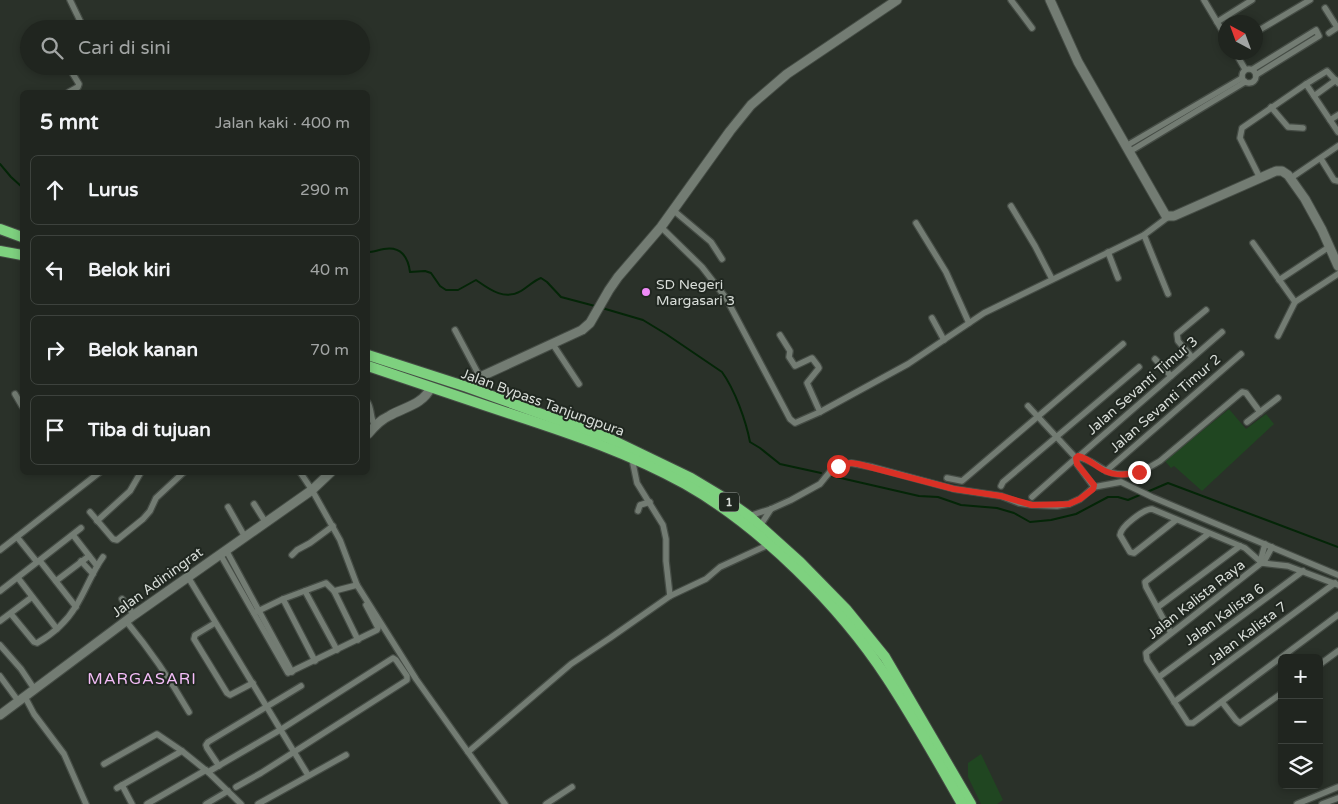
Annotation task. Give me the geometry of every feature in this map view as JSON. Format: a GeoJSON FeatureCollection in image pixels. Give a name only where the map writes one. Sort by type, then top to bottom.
{"type":"FeatureCollection","features":[{"type":"Feature","properties":{"kind":"highway"},"geometry":{"type":"LineString","coordinates":[[0,229],[20,236]]}},
{"type":"Feature","properties":{"kind":"highway"},"geometry":{"type":"LineString","coordinates":[[0,251],[20,255]]}},
{"type":"Feature","properties":{"kind":"highway","name":"Jalan Bypass Tanjungpura"},"geometry":{"type":"LineString","coordinates":[[370,356],[608,438],[691,478],[722,496],[749,516],[800,562],[846,609],[885,657],[971,804]]}},
{"type":"Feature","properties":{"kind":"highway","name":"Jalan Bypass Tanjungpura"},"geometry":{"type":"LineString","coordinates":[[370,367],[603,445],[685,484],[745,525],[793,567],[839,615],[865,648],[886,677],[962,804]]}},
{"type":"Feature","properties":{"kind":"street"},"geometry":{"type":"LineString","coordinates":[[70,0],[80,20]]}},
{"type":"Feature","properties":{"kind":"street"},"geometry":{"type":"LineString","coordinates":[[466,388],[480,376],[582,330],[590,323],[618,277],[661,227],[751,105],[787,74],[897,0]]}},
{"type":"Feature","properties":{"kind":"street"},"geometry":{"type":"LineString","coordinates":[[1020,0],[1012,2],[1032,28]]}},
{"type":"Feature","properties":{"kind":"street"},"geometry":{"type":"LineString","coordinates":[[1050,0],[1078,62],[1164,214],[1168,217]]}},
{"type":"Feature","properties":{"kind":"street"},"geometry":{"type":"LineString","coordinates":[[1204,0],[1218,25]]}},
{"type":"Feature","properties":{"kind":"street"},"geometry":{"type":"LineString","coordinates":[[1216,22],[1252,0]]}},
{"type":"Feature","properties":{"kind":"street"},"geometry":{"type":"LineString","coordinates":[[1263,28],[1310,0]]}},
{"type":"Feature","properties":{"kind":"street"},"geometry":{"type":"LineString","coordinates":[[1326,8],[1337,27],[1329,32]]}},
{"type":"Feature","properties":{"kind":"street"},"geometry":{"type":"LineString","coordinates":[[1240,60],[1245,69],[1254,72],[1319,36],[1316,30],[1254,72]]}},
{"type":"Feature","properties":{"kind":"street"},"geometry":{"type":"LineString","coordinates":[[1243,80],[1242,73],[1245,69]]}},
{"type":"Feature","properties":{"kind":"street"},"geometry":{"type":"LineString","coordinates":[[1260,178],[1240,134],[1245,124],[1327,71],[1337,82],[1314,96]]}},
{"type":"Feature","properties":{"kind":"street"},"geometry":{"type":"LineString","coordinates":[[1127,149],[1243,80],[1252,82],[1256,78],[1254,72]]}},
{"type":"Feature","properties":{"kind":"street"},"geometry":{"type":"LineString","coordinates":[[73,90],[78,87],[79,84],[74,75]]}},
{"type":"Feature","properties":{"kind":"street"},"geometry":{"type":"LineString","coordinates":[[1306,84],[1338,132]]}},
{"type":"Feature","properties":{"kind":"street"},"geometry":{"type":"LineString","coordinates":[[1271,107],[1288,127],[1303,128]]}},
{"type":"Feature","properties":{"kind":"street"},"geometry":{"type":"LineString","coordinates":[[1330,120],[1338,115]]}},
{"type":"Feature","properties":{"kind":"street"},"geometry":{"type":"LineString","coordinates":[[1291,178],[1338,146]]}},
{"type":"Feature","properties":{"kind":"street"},"geometry":{"type":"LineString","coordinates":[[1321,159],[1334,180],[1338,181]]}},
{"type":"Feature","properties":{"kind":"street"},"geometry":{"type":"LineString","coordinates":[[661,227],[702,266],[726,298],[791,421],[795,423],[820,412],[908,364],[984,313],[1144,235],[1168,217],[1279,171],[1285,172],[1291,178],[1313,212],[1338,266]]}},
{"type":"Feature","properties":{"kind":"street"},"geometry":{"type":"LineString","coordinates":[[1011,206],[1052,279]]}},
{"type":"Feature","properties":{"kind":"street"},"geometry":{"type":"LineString","coordinates":[[673,210],[711,242],[722,259]]}},
{"type":"Feature","properties":{"kind":"street"},"geometry":{"type":"LineString","coordinates":[[916,223],[946,272],[969,323]]}},
{"type":"Feature","properties":{"kind":"street"},"geometry":{"type":"LineString","coordinates":[[1144,235],[1168,294]]}},
{"type":"Feature","properties":{"kind":"street"},"geometry":{"type":"LineString","coordinates":[[1253,243],[1295,302]]}},
{"type":"Feature","properties":{"kind":"street"},"geometry":{"type":"LineString","coordinates":[[1279,280],[1329,246]]}},
{"type":"Feature","properties":{"kind":"street"},"geometry":{"type":"LineString","coordinates":[[1108,252],[1118,278]]}},
{"type":"Feature","properties":{"kind":"street"},"geometry":{"type":"LineString","coordinates":[[1278,336],[1295,302],[1338,274]]}},
{"type":"Feature","properties":{"kind":"street"},"geometry":{"type":"LineString","coordinates":[[1192,357],[1176,336],[1206,310]]}},
{"type":"Feature","properties":{"kind":"street"},"geometry":{"type":"LineString","coordinates":[[932,318],[944,340]]}},
{"type":"Feature","properties":{"kind":"street"},"geometry":{"type":"LineString","coordinates":[[454,330],[480,376]]}},
{"type":"Feature","properties":{"kind":"street","name":"Jalan Sevanti Timur 3"},"geometry":{"type":"LineString","coordinates":[[1032,497],[1222,332]]}},
{"type":"Feature","properties":{"kind":"street"},"geometry":{"type":"LineString","coordinates":[[780,336],[790,351],[788,357],[796,366],[812,358],[818,366],[819,368],[807,383],[820,412]]}},
{"type":"Feature","properties":{"kind":"street"},"geometry":{"type":"LineString","coordinates":[[552,343],[579,384]]}},
{"type":"Feature","properties":{"kind":"street"},"geometry":{"type":"LineString","coordinates":[[946,478],[962,482],[1123,344]]}},
{"type":"Feature","properties":{"kind":"street","name":"Jalan Sevanti Timur 2"},"geometry":{"type":"LineString","coordinates":[[1106,471],[1241,354]]}},
{"type":"Feature","properties":{"kind":"street"},"geometry":{"type":"LineString","coordinates":[[1155,359],[1171,376]]}},
{"type":"Feature","properties":{"kind":"street"},"geometry":{"type":"LineString","coordinates":[[1001,486],[1003,482],[1139,367]]}},
{"type":"Feature","properties":{"kind":"street"},"geometry":{"type":"LineString","coordinates":[[370,432],[390,415],[418,403],[428,394],[431,387]]}},
{"type":"Feature","properties":{"kind":"street"},"geometry":{"type":"LineString","coordinates":[[1028,406],[1077,457],[1087,458],[1106,471],[1125,475],[1139,472],[1160,461],[1242,392],[1246,392],[1260,412]]}},
{"type":"Feature","properties":{"kind":"street"},"geometry":{"type":"LineString","coordinates":[[14,394],[20,403]]}},
{"type":"Feature","properties":{"kind":"street"},"geometry":{"type":"LineString","coordinates":[[1247,422],[1278,398]]}},
{"type":"Feature","properties":{"kind":"street"},"geometry":{"type":"LineString","coordinates":[[370,407],[371,419],[375,426]]}},
{"type":"Feature","properties":{"kind":"street"},"geometry":{"type":"LineString","coordinates":[[1077,457],[1077,464],[1090,478],[1094,487]]}},
{"type":"Feature","properties":{"kind":"street"},"geometry":{"type":"LineString","coordinates":[[632,459],[637,483],[662,525],[666,539],[666,561],[670,596]]}},
{"type":"Feature","properties":{"kind":"street"},"geometry":{"type":"LineString","coordinates":[[749,516],[771,509],[815,487],[833,468],[851,463],[872,466],[954,489],[1001,496],[1032,505],[1069,504],[1086,495],[1094,487],[1121,482],[1152,497],[1338,574]]}},
{"type":"Feature","properties":{"kind":"street"},"geometry":{"type":"LineString","coordinates":[[0,550],[96,475]]}},
{"type":"Feature","properties":{"kind":"street"},"geometry":{"type":"LineString","coordinates":[[97,521],[130,491],[139,475]]}},
{"type":"Feature","properties":{"kind":"street"},"geometry":{"type":"LineString","coordinates":[[90,512],[113,539],[117,540],[143,519],[150,511],[156,498],[181,475]]}},
{"type":"Feature","properties":{"kind":"street"},"geometry":{"type":"LineString","coordinates":[[223,552],[292,672],[358,640],[378,628],[356,585],[348,556],[333,526],[302,475]]}},
{"type":"Feature","properties":{"kind":"street","name":"Jalan Adiningrat"},"geometry":{"type":"LineString","coordinates":[[0,715],[134,614],[312,490],[328,475]]}},
{"type":"Feature","properties":{"kind":"street"},"geometry":{"type":"LineString","coordinates":[[638,511],[640,505],[650,502]]}},
{"type":"Feature","properties":{"kind":"street"},"geometry":{"type":"LineString","coordinates":[[254,504],[266,523]]}},
{"type":"Feature","properties":{"kind":"street"},"geometry":{"type":"LineString","coordinates":[[228,507],[245,537]]}},
{"type":"Feature","properties":{"kind":"street"},"geometry":{"type":"LineString","coordinates":[[760,526],[771,509]]}},
{"type":"Feature","properties":{"kind":"street"},"geometry":{"type":"LineString","coordinates":[[1176,520],[1135,553],[1130,552],[1120,535],[1120,531],[1149,509],[1240,546],[1248,550],[1262,563],[1288,566],[1336,584]]}},
{"type":"Feature","properties":{"kind":"street"},"geometry":{"type":"LineString","coordinates":[[292,555],[333,526]]}},
{"type":"Feature","properties":{"kind":"street"},"geometry":{"type":"LineString","coordinates":[[0,591],[81,528]]}},
{"type":"Feature","properties":{"kind":"street"},"geometry":{"type":"LineString","coordinates":[[1171,633],[1145,582],[1208,534]]}},
{"type":"Feature","properties":{"kind":"street"},"geometry":{"type":"LineString","coordinates":[[73,535],[97,566]]}},
{"type":"Feature","properties":{"kind":"street"},"geometry":{"type":"LineString","coordinates":[[17,537],[76,607]]}},
{"type":"Feature","properties":{"kind":"street"},"geometry":{"type":"LineString","coordinates":[[468,752],[571,664],[670,596],[706,579],[730,561],[768,545]]}},
{"type":"Feature","properties":{"kind":"street"},"geometry":{"type":"LineString","coordinates":[[1158,607],[1240,546]]}},
{"type":"Feature","properties":{"kind":"street"},"geometry":{"type":"LineString","coordinates":[[1262,563],[1261,559],[1268,546]]}},
{"type":"Feature","properties":{"kind":"street"},"geometry":{"type":"LineString","coordinates":[[56,582],[89,556]]}},
{"type":"Feature","properties":{"kind":"street"},"geometry":{"type":"LineString","coordinates":[[11,614],[35,643],[57,629],[76,607],[103,557]]}},
{"type":"Feature","properties":{"kind":"street"},"geometry":{"type":"LineString","coordinates":[[81,561],[93,574]]}},
{"type":"Feature","properties":{"kind":"street","name":"Jalan Kalista Raya"},"geometry":{"type":"LineString","coordinates":[[1159,677],[1147,660],[1146,655],[1171,633],[1262,563]]}},
{"type":"Feature","properties":{"kind":"street","name":"Jalan Kalista 6"},"geometry":{"type":"LineString","coordinates":[[1159,677],[1303,571]]}},
{"type":"Feature","properties":{"kind":"street"},"geometry":{"type":"LineString","coordinates":[[188,577],[308,775]]}},
{"type":"Feature","properties":{"kind":"street"},"geometry":{"type":"LineString","coordinates":[[18,578],[57,629]]}},
{"type":"Feature","properties":{"kind":"street"},"geometry":{"type":"LineString","coordinates":[[257,612],[324,582],[329,584],[334,591],[358,640]]}},
{"type":"Feature","properties":{"kind":"street","name":"Jalan Kalista 7"},"geometry":{"type":"LineString","coordinates":[[1174,702],[1336,584]]}},
{"type":"Feature","properties":{"kind":"street"},"geometry":{"type":"LineString","coordinates":[[334,591],[356,585]]}},
{"type":"Feature","properties":{"kind":"street"},"geometry":{"type":"LineString","coordinates":[[356,585],[416,679],[505,804]]}},
{"type":"Feature","properties":{"kind":"street"},"geometry":{"type":"LineString","coordinates":[[305,591],[337,650]]}},
{"type":"Feature","properties":{"kind":"street"},"geometry":{"type":"LineString","coordinates":[[0,621],[32,597]]}},
{"type":"Feature","properties":{"kind":"street"},"geometry":{"type":"LineString","coordinates":[[122,599],[134,614]]}},
{"type":"Feature","properties":{"kind":"street"},"geometry":{"type":"LineString","coordinates":[[283,599],[315,660]]}},
{"type":"Feature","properties":{"kind":"street"},"geometry":{"type":"LineString","coordinates":[[1159,677],[1189,724],[1193,723],[1338,615]]}},
{"type":"Feature","properties":{"kind":"street"},"geometry":{"type":"LineString","coordinates":[[126,621],[167,674],[189,712]]}},
{"type":"Feature","properties":{"kind":"street"},"geometry":{"type":"LineString","coordinates":[[215,624],[194,639],[227,693],[230,695],[253,683]]}},
{"type":"Feature","properties":{"kind":"street"},"geometry":{"type":"LineString","coordinates":[[0,645],[35,690]]}},
{"type":"Feature","properties":{"kind":"street"},"geometry":{"type":"LineString","coordinates":[[1323,662],[1338,651]]}},
{"type":"Feature","properties":{"kind":"street"},"geometry":{"type":"LineString","coordinates":[[147,804],[219,766],[280,730],[393,658],[396,660],[407,676],[406,680],[236,787]]}},
{"type":"Feature","properties":{"kind":"street"},"geometry":{"type":"LineString","coordinates":[[0,676],[22,699],[64,754],[86,804]]}},
{"type":"Feature","properties":{"kind":"street"},"geometry":{"type":"LineString","coordinates":[[219,766],[206,744],[265,706],[301,686]]}},
{"type":"Feature","properties":{"kind":"street"},"geometry":{"type":"LineString","coordinates":[[1222,702],[1240,723],[1278,696]]}},
{"type":"Feature","properties":{"kind":"street"},"geometry":{"type":"LineString","coordinates":[[104,764],[157,734],[207,771],[241,804]]}},
{"type":"Feature","properties":{"kind":"street"},"geometry":{"type":"LineString","coordinates":[[132,804],[120,787],[182,751]]}},
{"type":"Feature","properties":{"kind":"street"},"geometry":{"type":"LineString","coordinates":[[258,804],[346,755]]}},
{"type":"Feature","properties":{"kind":"street"},"geometry":{"type":"LineString","coordinates":[[546,804],[572,786]]}},
{"type":"Feature","properties":{"kind":"street"},"geometry":{"type":"LineString","coordinates":[[1296,804],[1338,787]]}},
{"type":"Feature","properties":{"kind":"street"},"geometry":{"type":"LineString","coordinates":[[206,804],[228,791]]}},
{"type":"Feature","properties":{"kind":"street"},"geometry":{"type":"LineString","coordinates":[[1322,804],[1338,798]]}},
{"type":"Feature","properties":{"kind":"green space"},"geometry":{"type":"Polygon","coordinates":[[[1229,409],[1246,429],[1266,414],[1274,424],[1202,491],[1174,466],[1171,468],[1165,461],[1229,409]]]}},
{"type":"Feature","properties":{"kind":"green space"},"geometry":{"type":"Polygon","coordinates":[[[981,754],[1003,800],[997,804],[981,804],[968,777],[968,763],[981,754]]]}},
{"type":"Feature","properties":{"kind":"waterway"},"geometry":{"type":"LineString","coordinates":[[0,164],[20,185]]}},
{"type":"Feature","properties":{"kind":"waterway"},"geometry":{"type":"LineString","coordinates":[[370,252],[384,249],[399,251],[405,257],[410,272],[425,271],[431,273],[440,286],[446,290],[458,290],[476,280],[497,293],[509,295],[521,291],[541,278],[561,297],[595,306]]}},
{"type":"Feature","properties":{"kind":"waterway"},"geometry":{"type":"LineString","coordinates":[[602,308],[643,320],[722,372],[739,406],[750,442],[780,464],[821,473]]}},
{"type":"Feature","properties":{"kind":"waterway"},"geometry":{"type":"LineString","coordinates":[[832,476],[919,496],[938,497],[961,505],[997,508],[1014,513],[1030,522],[1051,520],[1076,514],[1108,497],[1128,500],[1142,494]]}},
{"type":"Feature","properties":{"kind":"waterway"},"geometry":{"type":"LineString","coordinates":[[1147,492],[1168,483],[1338,547]]}},
{"type":"Feature","properties":{"kind":"place","name":"SD Negeri Margasari 3"},"geometry":{"type":"Point","coordinates":[646,292]}},
{"type":"Feature","properties":{"kind":"district","name":"MARGASARI"},"geometry":{"type":"Point","coordinates":[142,678]}},
{"type":"Feature","properties":{"kind":"route"},"geometry":{"type":"LineString","coordinates":[[838,466],[851,463],[872,466],[954,489],[1001,496],[1019,503],[1048,506],[1074,502],[1093,489],[1094,485],[1090,478],[1077,464],[1076,458],[1078,456],[1087,458],[1102,469],[1113,473],[1125,475],[1139,472]]}}]}
